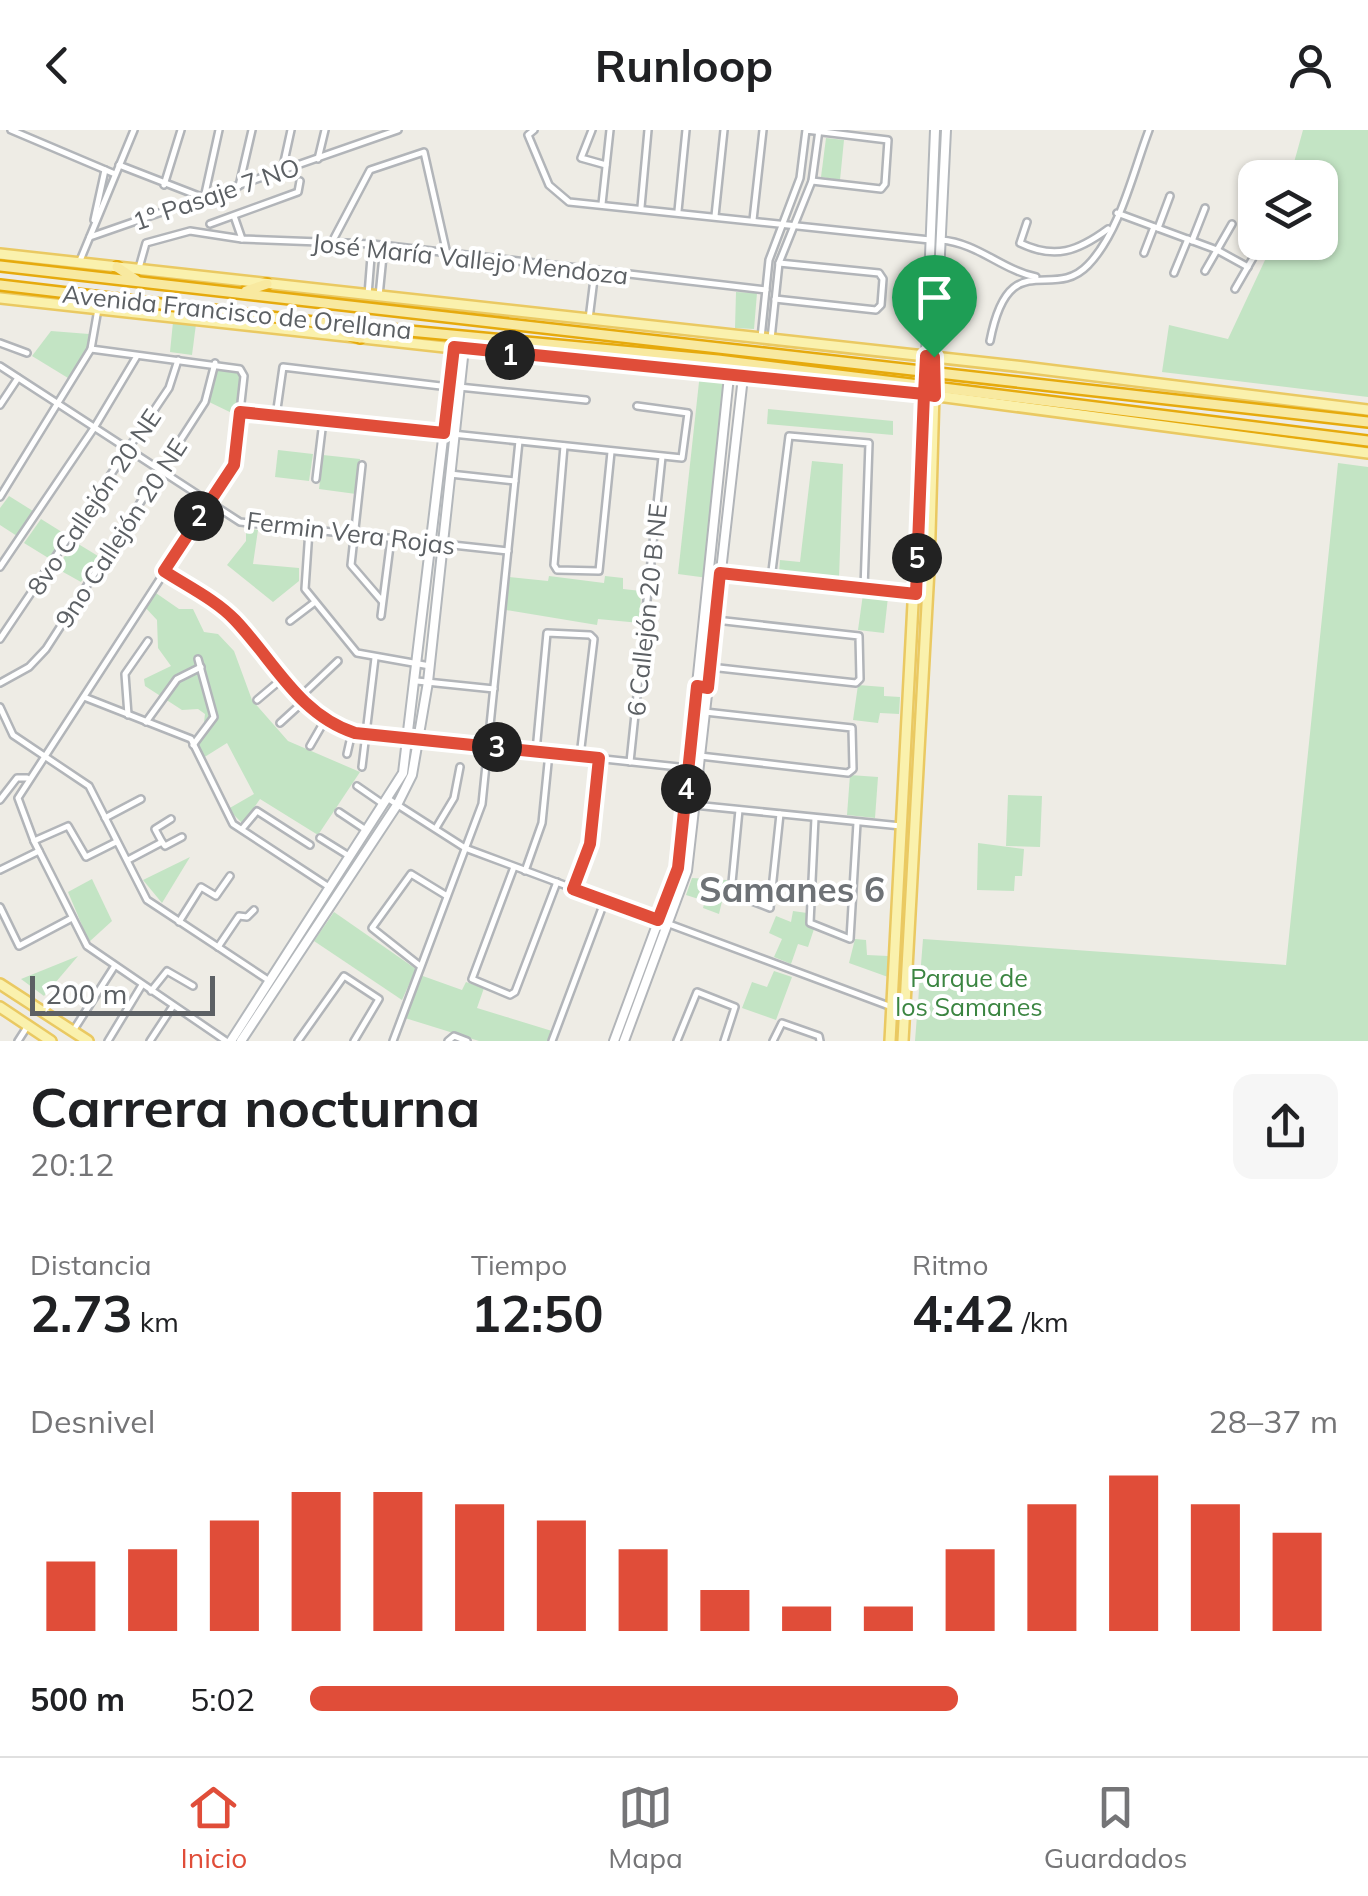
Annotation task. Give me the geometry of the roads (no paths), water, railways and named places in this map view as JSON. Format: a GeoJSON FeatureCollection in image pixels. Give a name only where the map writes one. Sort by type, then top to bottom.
{"type":"FeatureCollection","features":[{"type":"Feature","properties":{"kind":"highway","name":"Avenida Francisco de Orellana"},"geometry":{"type":"LineString","coordinates":[[0,266],[138,276],[240,292],[1368,422]]}},
{"type":"Feature","properties":{"kind":"highway"},"geometry":{"type":"LineString","coordinates":[[117,267],[138,276]]}},
{"type":"Feature","properties":{"kind":"highway"},"geometry":{"type":"LineString","coordinates":[[240,292],[267,284]]}},
{"type":"Feature","properties":{"kind":"highway","name":"Avenida Francisco de Orellana"},"geometry":{"type":"LineString","coordinates":[[0,285],[1368,441]]}},
{"type":"Feature","properties":{"kind":"highway"},"geometry":{"type":"LineString","coordinates":[[314,322],[360,338]]}},
{"type":"Feature","properties":{"kind":"highway"},"geometry":{"type":"LineString","coordinates":[[550,358],[572,348]]}},
{"type":"Feature","properties":{"kind":"main road"},"geometry":{"type":"LineString","coordinates":[[903,1041],[931,356],[935,130]]}},
{"type":"Feature","properties":{"kind":"main road"},"geometry":{"type":"LineString","coordinates":[[935,240],[946,130]]}},
{"type":"Feature","properties":{"kind":"main road","name":"Avenida Francisco de Orellana"},"geometry":{"type":"LineString","coordinates":[[0,254],[117,267]]}},
{"type":"Feature","properties":{"kind":"main road","name":"Avenida Francisco de Orellana"},"geometry":{"type":"LineString","coordinates":[[138,276],[373,295],[931,356],[1368,410]]}},
{"type":"Feature","properties":{"kind":"main road","name":"Avenida Francisco de Orellana"},"geometry":{"type":"LineString","coordinates":[[0,298],[729,376],[929,390],[1368,453]]}},
{"type":"Feature","properties":{"kind":"main road"},"geometry":{"type":"LineString","coordinates":[[229,1041],[368,832],[412,775],[416,681],[459,348]]}},
{"type":"Feature","properties":{"kind":"main road"},"geometry":{"type":"LineString","coordinates":[[624,1041],[678,868],[729,376]]}},
{"type":"Feature","properties":{"kind":"main road"},"geometry":{"type":"LineString","coordinates":[[614,1041],[687,871],[743,377]]}},
{"type":"Feature","properties":{"kind":"main road"},"geometry":{"type":"LineString","coordinates":[[890,1041],[929,390]]}},
{"type":"Feature","properties":{"kind":"main road"},"geometry":{"type":"LineString","coordinates":[[413,738],[430,666],[450,474],[449,434]]}},
{"type":"Feature","properties":{"kind":"main road"},"geometry":{"type":"LineString","coordinates":[[716,502],[728,503]]}},
{"type":"Feature","properties":{"kind":"main road"},"geometry":{"type":"LineString","coordinates":[[697,686],[708,688]]}},
{"type":"Feature","properties":{"kind":"main road"},"geometry":{"type":"LineString","coordinates":[[242,1041],[391,804]]}},
{"type":"Feature","properties":{"kind":"main road"},"geometry":{"type":"LineString","coordinates":[[0,984],[88,1041]]}},
{"type":"Feature","properties":{"kind":"main road"},"geometry":{"type":"LineString","coordinates":[[0,1007],[52,1041]]}},
{"type":"Feature","properties":{"kind":"street"},"geometry":{"type":"LineString","coordinates":[[11,130],[115,174]]}},
{"type":"Feature","properties":{"kind":"street"},"geometry":{"type":"LineString","coordinates":[[78,263],[134,130]]}},
{"type":"Feature","properties":{"kind":"street"},"geometry":{"type":"LineString","coordinates":[[164,184],[181,130]]}},
{"type":"Feature","properties":{"kind":"street"},"geometry":{"type":"LineString","coordinates":[[119,164],[204,198],[219,130]]}},
{"type":"Feature","properties":{"kind":"street"},"geometry":{"type":"LineString","coordinates":[[239,186],[252,130]]}},
{"type":"Feature","properties":{"kind":"street"},"geometry":{"type":"LineString","coordinates":[[282,171],[291,130]]}},
{"type":"Feature","properties":{"kind":"street"},"geometry":{"type":"LineString","coordinates":[[318,159],[326,130]]}},
{"type":"Feature","properties":{"kind":"street","name":"1° Pasaje 7 NO"},"geometry":{"type":"LineString","coordinates":[[90,237],[398,130]]}},
{"type":"Feature","properties":{"kind":"street"},"geometry":{"type":"LineString","coordinates":[[534,130],[528,135],[554,194],[569,202],[935,240],[980,250],[997,264],[1039,278]]}},
{"type":"Feature","properties":{"kind":"street"},"geometry":{"type":"LineString","coordinates":[[592,130],[581,158],[606,165]]}},
{"type":"Feature","properties":{"kind":"street"},"geometry":{"type":"LineString","coordinates":[[602,204],[610,130]]}},
{"type":"Feature","properties":{"kind":"street"},"geometry":{"type":"LineString","coordinates":[[641,208],[648,130]]}},
{"type":"Feature","properties":{"kind":"street"},"geometry":{"type":"LineString","coordinates":[[678,211],[686,130]]}},
{"type":"Feature","properties":{"kind":"street"},"geometry":{"type":"LineString","coordinates":[[715,216],[724,130]]}},
{"type":"Feature","properties":{"kind":"street"},"geometry":{"type":"LineString","coordinates":[[753,220],[763,130]]}},
{"type":"Feature","properties":{"kind":"street"},"geometry":{"type":"LineString","coordinates":[[766,338],[769,260],[800,178],[806,130],[888,140],[885,184],[880,189],[812,181]]}},
{"type":"Feature","properties":{"kind":"street"},"geometry":{"type":"LineString","coordinates":[[766,338],[779,263],[812,181],[819,130]]}},
{"type":"Feature","properties":{"kind":"street"},"geometry":{"type":"LineString","coordinates":[[990,340],[997,305],[1020,284],[1084,270],[1099,253],[1149,130]]}},
{"type":"Feature","properties":{"kind":"street"},"geometry":{"type":"LineString","coordinates":[[332,242],[370,170],[424,152],[447,254]]}},
{"type":"Feature","properties":{"kind":"street"},"geometry":{"type":"LineString","coordinates":[[90,237],[105,170]]}},
{"type":"Feature","properties":{"kind":"street"},"geometry":{"type":"LineString","coordinates":[[210,224],[298,192],[300,181]]}},
{"type":"Feature","properties":{"kind":"street"},"geometry":{"type":"LineString","coordinates":[[1144,253],[1170,196]]}},
{"type":"Feature","properties":{"kind":"street"},"geometry":{"type":"LineString","coordinates":[[1174,273],[1205,208]]}},
{"type":"Feature","properties":{"kind":"street"},"geometry":{"type":"LineString","coordinates":[[1116,213],[1216,250],[1248,267]]}},
{"type":"Feature","properties":{"kind":"street"},"geometry":{"type":"LineString","coordinates":[[234,216],[242,239]]}},
{"type":"Feature","properties":{"kind":"street"},"geometry":{"type":"LineString","coordinates":[[1027,222],[1020,243],[1040,253],[1081,248],[1110,227]]}},
{"type":"Feature","properties":{"kind":"street"},"geometry":{"type":"LineString","coordinates":[[1205,271],[1232,224]]}},
{"type":"Feature","properties":{"kind":"street","name":"José María Vallejo Mendoza"},"geometry":{"type":"LineString","coordinates":[[138,276],[146,243],[183,231],[242,239],[372,244],[766,290]]}},
{"type":"Feature","properties":{"kind":"street"},"geometry":{"type":"LineString","coordinates":[[372,244],[373,295]]}},
{"type":"Feature","properties":{"kind":"street"},"geometry":{"type":"LineString","coordinates":[[373,295],[384,246]]}},
{"type":"Feature","properties":{"kind":"street"},"geometry":{"type":"LineString","coordinates":[[1235,289],[1252,260]]}},
{"type":"Feature","properties":{"kind":"street"},"geometry":{"type":"LineString","coordinates":[[775,299],[876,310],[881,306],[883,279],[878,273],[779,263]]}},
{"type":"Feature","properties":{"kind":"street"},"geometry":{"type":"LineString","coordinates":[[589,320],[595,271]]}},
{"type":"Feature","properties":{"kind":"street"},"geometry":{"type":"LineString","coordinates":[[0,497],[60,405],[90,349],[98,309]]}},
{"type":"Feature","properties":{"kind":"street"},"geometry":{"type":"LineString","coordinates":[[0,343],[28,353]]}},
{"type":"Feature","properties":{"kind":"street"},"geometry":{"type":"LineString","coordinates":[[90,349],[236,367],[243,372],[234,465],[27,778],[18,798],[34,841],[88,946],[229,1041]]}},
{"type":"Feature","properties":{"kind":"street"},"geometry":{"type":"LineString","coordinates":[[0,567],[94,428],[136,356]]}},
{"type":"Feature","properties":{"kind":"street","name":"8vo Callejón 20 NE"},"geometry":{"type":"LineString","coordinates":[[0,638],[169,388],[178,360]]}},
{"type":"Feature","properties":{"kind":"street","name":"9no Callejón 20 NE"},"geometry":{"type":"LineString","coordinates":[[0,683],[29,667],[46,649],[205,402],[214,364]]}},
{"type":"Feature","properties":{"kind":"street","name":"Fermin Vera Rojas"},"geometry":{"type":"LineString","coordinates":[[0,366],[240,522],[508,551]]}},
{"type":"Feature","properties":{"kind":"street"},"geometry":{"type":"LineString","coordinates":[[276,416],[283,367],[586,400]]}},
{"type":"Feature","properties":{"kind":"street"},"geometry":{"type":"LineString","coordinates":[[0,405],[18,378]]}},
{"type":"Feature","properties":{"kind":"street"},"geometry":{"type":"LineString","coordinates":[[240,412],[682,458],[688,413],[637,406]]}},
{"type":"Feature","properties":{"kind":"street"},"geometry":{"type":"LineString","coordinates":[[316,479],[323,420]]}},
{"type":"Feature","properties":{"kind":"street"},"geometry":{"type":"LineString","coordinates":[[771,579],[789,436],[869,443],[864,589]]}},
{"type":"Feature","properties":{"kind":"street"},"geometry":{"type":"LineString","coordinates":[[393,1041],[482,804],[519,442]]}},
{"type":"Feature","properties":{"kind":"street"},"geometry":{"type":"LineString","coordinates":[[564,446],[555,568],[598,574],[611,452]]}},
{"type":"Feature","properties":{"kind":"street","name":"6 Callejón 20 B NE"},"geometry":{"type":"LineString","coordinates":[[630,762],[662,457]]}},
{"type":"Feature","properties":{"kind":"street"},"geometry":{"type":"LineString","coordinates":[[362,465],[352,570],[382,601]]}},
{"type":"Feature","properties":{"kind":"street"},"geometry":{"type":"LineString","coordinates":[[450,474],[515,481]]}},
{"type":"Feature","properties":{"kind":"street"},"geometry":{"type":"LineString","coordinates":[[309,530],[304,583],[314,602],[357,653],[430,666]]}},
{"type":"Feature","properties":{"kind":"street"},"geometry":{"type":"LineString","coordinates":[[381,616],[391,538]]}},
{"type":"Feature","properties":{"kind":"street"},"geometry":{"type":"LineString","coordinates":[[164,571],[234,618],[301,700],[326,720],[352,732],[688,768]]}},
{"type":"Feature","properties":{"kind":"street"},"geometry":{"type":"LineString","coordinates":[[720,573],[916,594]]}},
{"type":"Feature","properties":{"kind":"street"},"geometry":{"type":"LineString","coordinates":[[290,622],[314,602]]}},
{"type":"Feature","properties":{"kind":"street"},"geometry":{"type":"LineString","coordinates":[[710,667],[856,683],[860,679],[860,636],[715,620]]}},
{"type":"Feature","properties":{"kind":"street"},"geometry":{"type":"LineString","coordinates":[[536,752],[547,633],[592,636],[580,756]]}},
{"type":"Feature","properties":{"kind":"street"},"geometry":{"type":"LineString","coordinates":[[128,715],[125,674],[148,640]]}},
{"type":"Feature","properties":{"kind":"street"},"geometry":{"type":"LineString","coordinates":[[362,766],[375,658]]}},
{"type":"Feature","properties":{"kind":"street"},"geometry":{"type":"LineString","coordinates":[[280,724],[338,661]]}},
{"type":"Feature","properties":{"kind":"street"},"geometry":{"type":"LineString","coordinates":[[146,722],[177,679],[200,663],[214,717],[194,745]]}},
{"type":"Feature","properties":{"kind":"street"},"geometry":{"type":"LineString","coordinates":[[257,700],[282,678]]}},
{"type":"Feature","properties":{"kind":"street"},"geometry":{"type":"LineString","coordinates":[[416,681],[494,689]]}},
{"type":"Feature","properties":{"kind":"street"},"geometry":{"type":"LineString","coordinates":[[83,697],[190,739],[231,822],[332,888]]}},
{"type":"Feature","properties":{"kind":"street"},"geometry":{"type":"LineString","coordinates":[[0,707],[11,734],[89,786],[147,900],[271,982]]}},
{"type":"Feature","properties":{"kind":"street"},"geometry":{"type":"LineString","coordinates":[[700,756],[848,772],[853,769],[852,728],[705,712]]}},
{"type":"Feature","properties":{"kind":"street"},"geometry":{"type":"LineString","coordinates":[[310,746],[326,720]]}},
{"type":"Feature","properties":{"kind":"street"},"geometry":{"type":"LineString","coordinates":[[347,754],[352,732]]}},
{"type":"Feature","properties":{"kind":"street"},"geometry":{"type":"LineString","coordinates":[[525,871],[542,823],[549,753]]}},
{"type":"Feature","properties":{"kind":"street"},"geometry":{"type":"LineString","coordinates":[[573,889],[590,844],[599,758]]}},
{"type":"Feature","properties":{"kind":"street"},"geometry":{"type":"LineString","coordinates":[[435,829],[454,798],[460,767]]}},
{"type":"Feature","properties":{"kind":"street"},"geometry":{"type":"LineString","coordinates":[[0,800],[17,778],[27,778]]}},
{"type":"Feature","properties":{"kind":"street"},"geometry":{"type":"LineString","coordinates":[[357,786],[465,848],[892,1008]]}},
{"type":"Feature","properties":{"kind":"street"},"geometry":{"type":"LineString","coordinates":[[105,818],[142,799]]}},
{"type":"Feature","properties":{"kind":"street"},"geometry":{"type":"LineString","coordinates":[[694,805],[904,826]]}},
{"type":"Feature","properties":{"kind":"street"},"geometry":{"type":"LineString","coordinates":[[739,810],[732,893],[770,908],[780,814]]}},
{"type":"Feature","properties":{"kind":"street"},"geometry":{"type":"LineString","coordinates":[[242,830],[257,812],[310,846]]}},
{"type":"Feature","properties":{"kind":"street"},"geometry":{"type":"LineString","coordinates":[[339,812],[368,832]]}},
{"type":"Feature","properties":{"kind":"street"},"geometry":{"type":"LineString","coordinates":[[814,818],[810,922],[850,939],[857,822]]}},
{"type":"Feature","properties":{"kind":"street"},"geometry":{"type":"LineString","coordinates":[[171,819],[156,829],[162,842],[165,846],[182,837]]}},
{"type":"Feature","properties":{"kind":"street"},"geometry":{"type":"LineString","coordinates":[[34,841],[68,826],[86,858],[116,842]]}},
{"type":"Feature","properties":{"kind":"street"},"geometry":{"type":"LineString","coordinates":[[320,838],[351,858]]}},
{"type":"Feature","properties":{"kind":"street"},"geometry":{"type":"LineString","coordinates":[[126,860],[162,842]]}},
{"type":"Feature","properties":{"kind":"street"},"geometry":{"type":"LineString","coordinates":[[0,870],[39,851]]}},
{"type":"Feature","properties":{"kind":"street"},"geometry":{"type":"LineString","coordinates":[[514,866],[472,976],[474,982],[510,995],[515,992],[556,882]]}},
{"type":"Feature","properties":{"kind":"street"},"geometry":{"type":"LineString","coordinates":[[421,967],[372,928],[411,874],[447,896]]}},
{"type":"Feature","properties":{"kind":"street"},"geometry":{"type":"LineString","coordinates":[[179,922],[201,887],[216,896],[230,876]]}},
{"type":"Feature","properties":{"kind":"street"},"geometry":{"type":"LineString","coordinates":[[552,1041],[605,900]]}},
{"type":"Feature","properties":{"kind":"street"},"geometry":{"type":"LineString","coordinates":[[0,907],[19,946],[72,918]]}},
{"type":"Feature","properties":{"kind":"street"},"geometry":{"type":"LineString","coordinates":[[218,948],[239,916],[250,916],[254,910]]}},
{"type":"Feature","properties":{"kind":"street"},"geometry":{"type":"LineString","coordinates":[[73,1031],[114,967]]}},
{"type":"Feature","properties":{"kind":"street"},"geometry":{"type":"LineString","coordinates":[[151,991],[167,971],[193,986]]}},
{"type":"Feature","properties":{"kind":"street"},"geometry":{"type":"LineString","coordinates":[[298,1041],[341,977],[346,976],[376,996],[378,1004],[354,1041]]}},
{"type":"Feature","properties":{"kind":"street"},"geometry":{"type":"LineString","coordinates":[[108,1041],[142,985]]}},
{"type":"Feature","properties":{"kind":"street"},"geometry":{"type":"LineString","coordinates":[[677,1041],[697,992],[735,1007],[724,1041]]}},
{"type":"Feature","properties":{"kind":"street"},"geometry":{"type":"LineString","coordinates":[[150,1041],[174,1006]]}},
{"type":"Feature","properties":{"kind":"street"},"geometry":{"type":"LineString","coordinates":[[773,1041],[782,1022],[819,1036],[820,1041]]}},
{"type":"Feature","properties":{"kind":"street"},"geometry":{"type":"LineString","coordinates":[[18,1041],[28,1025]]}},
{"type":"Feature","properties":{"kind":"street"},"geometry":{"type":"LineString","coordinates":[[451,1039],[467,1041]]}},
{"type":"Feature","properties":{"kind":"district","name":"Samanes 6"},"geometry":{"type":"Point","coordinates":[792,890]}},
{"type":"Feature","properties":{"kind":"park label","name":"Parque de los Samanes"},"geometry":{"type":"Point","coordinates":[969,992]}}]}
